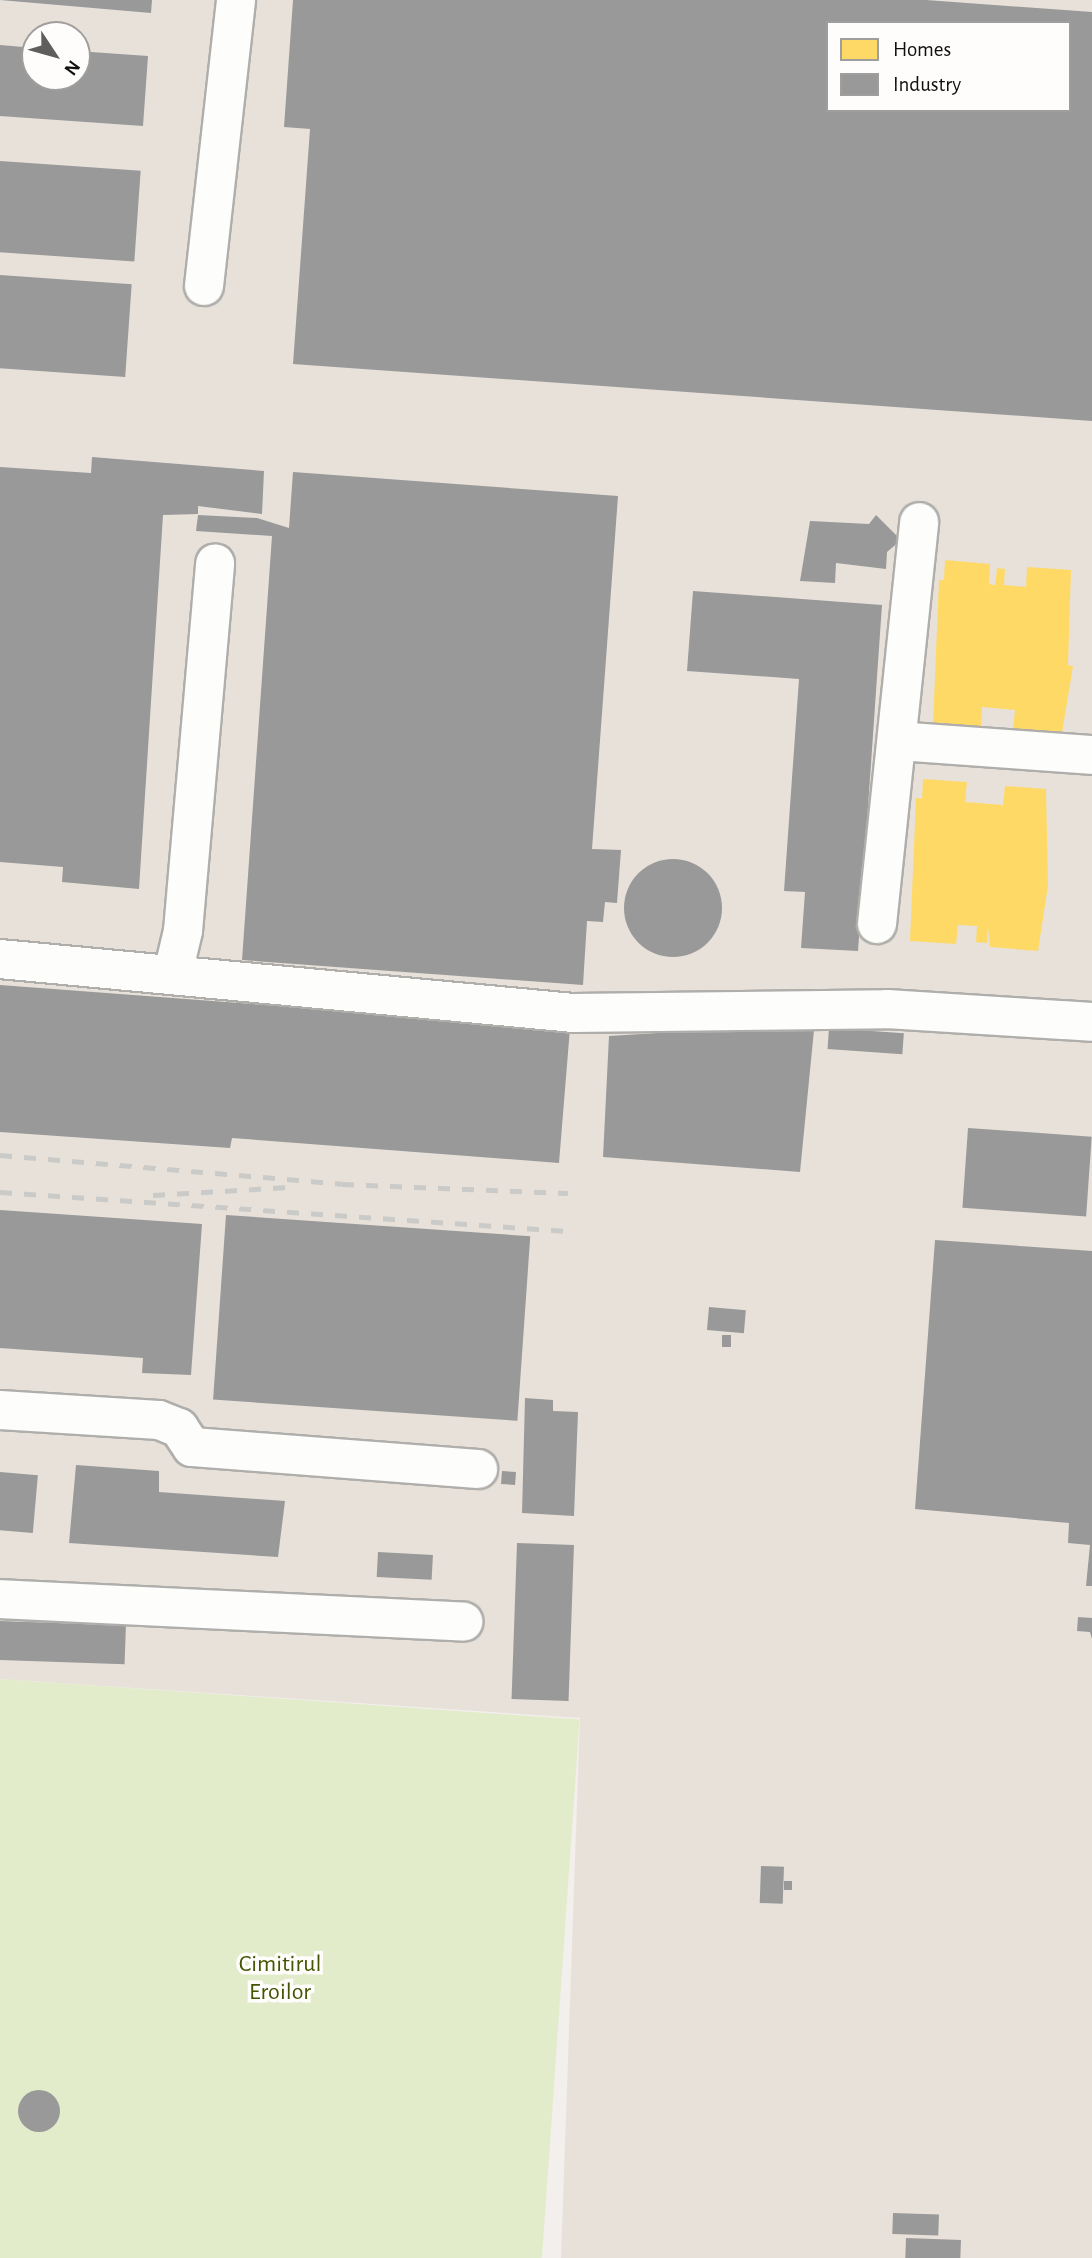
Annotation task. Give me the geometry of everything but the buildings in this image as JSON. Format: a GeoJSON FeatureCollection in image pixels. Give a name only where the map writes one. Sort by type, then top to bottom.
{"type":"FeatureCollection","features":[{"type":"Feature","properties":{"kind":"street"},"geometry":{"type":"LineString","coordinates":[[204,286],[236,0]]}},
{"type":"Feature","properties":{"kind":"street"},"geometry":{"type":"LineString","coordinates":[[877,924],[919,522]]}},
{"type":"Feature","properties":{"kind":"street"},"geometry":{"type":"LineString","coordinates":[[173,973],[183,932],[215,563]]}},
{"type":"Feature","properties":{"kind":"street"},"geometry":{"type":"LineString","coordinates":[[897,741],[1092,755]]}},
{"type":"Feature","properties":{"kind":"street"},"geometry":{"type":"LineString","coordinates":[[0,959],[173,973],[573,1013],[887,1009],[1092,1022]]}},
{"type":"Feature","properties":{"kind":"street"},"geometry":{"type":"LineString","coordinates":[[0,1410],[159,1420],[179,1429],[192,1447],[478,1469]]}},
{"type":"Feature","properties":{"kind":"street"},"geometry":{"type":"LineString","coordinates":[[0,1599],[463,1622]]}},
{"type":"Feature","properties":{"kind":"shaded area"},"geometry":{"type":"Polygon","coordinates":[[[0,0],[1092,0],[1092,2258],[561,2258],[580,1718],[0,1679],[0,0]]]}},
{"type":"Feature","properties":{"kind":"green space","name":"Cimitirul Eroilor"},"geometry":{"type":"Polygon","coordinates":[[[0,1679],[580,1720],[542,2258],[0,2258],[0,1679]]]}},
{"type":"Feature","properties":{"kind":"railway"},"geometry":{"type":"LineString","coordinates":[[0,1155],[342,1184],[568,1193]]}},
{"type":"Feature","properties":{"kind":"railway"},"geometry":{"type":"LineString","coordinates":[[153,1195],[289,1187]]}},
{"type":"Feature","properties":{"kind":"railway"},"geometry":{"type":"LineString","coordinates":[[0,1192],[568,1231]]}}]}
